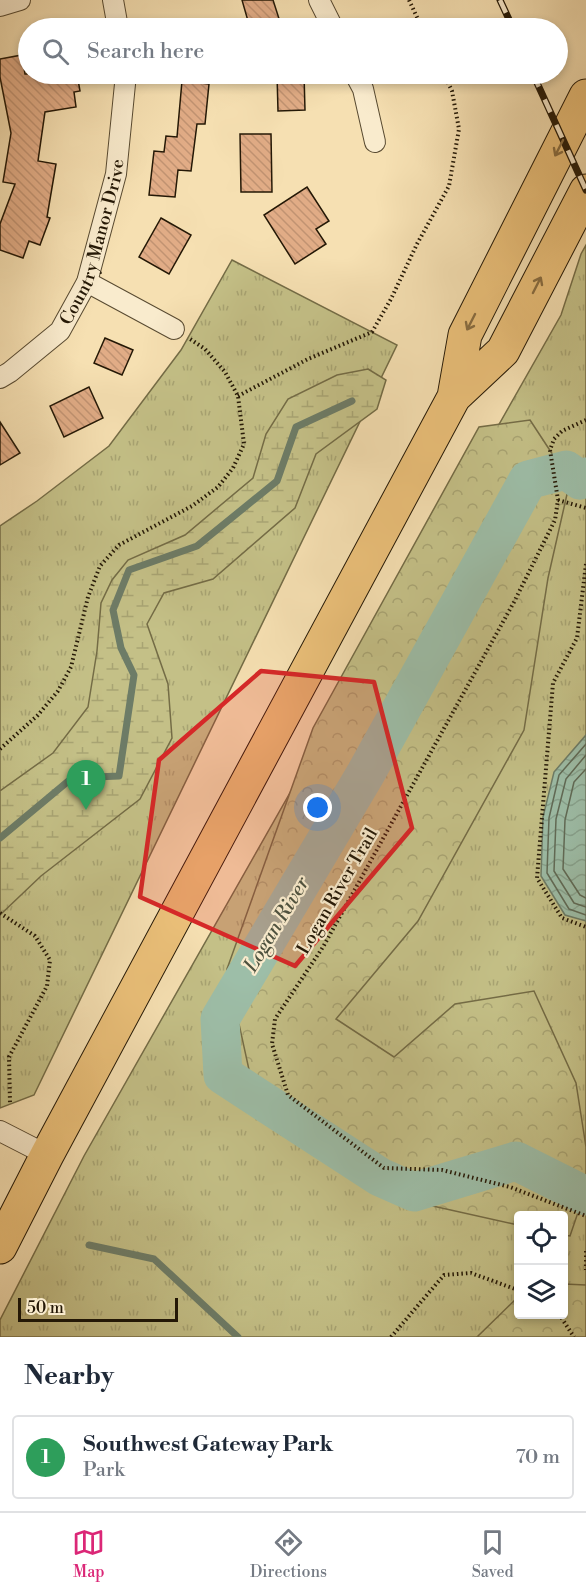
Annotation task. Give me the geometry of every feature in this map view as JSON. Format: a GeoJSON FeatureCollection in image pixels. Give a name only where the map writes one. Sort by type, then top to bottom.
{"type":"FeatureCollection","features":[{"type":"Feature","properties":{"kind":"highway"},"geometry":{"type":"LineString","coordinates":[[0,1247],[47,1155],[454,397],[465,335],[586,96]]}},
{"type":"Feature","properties":{"kind":"highway"},"geometry":{"type":"LineString","coordinates":[[454,397],[503,351],[586,191]]}},
{"type":"Feature","properties":{"kind":"street"},"geometry":{"type":"LineString","coordinates":[[0,6],[20,0]]}},
{"type":"Feature","properties":{"kind":"street"},"geometry":{"type":"LineString","coordinates":[[113,0],[116,18]]}},
{"type":"Feature","properties":{"kind":"street"},"geometry":{"type":"LineString","coordinates":[[319,0],[328,18]]}},
{"type":"Feature","properties":{"kind":"street","name":"Country Manor Drive"},"geometry":{"type":"LineString","coordinates":[[0,378],[60,332],[87,282],[116,174],[125,84]]}},
{"type":"Feature","properties":{"kind":"street"},"geometry":{"type":"LineString","coordinates":[[360,84],[375,142]]}},
{"type":"Feature","properties":{"kind":"street"},"geometry":{"type":"LineString","coordinates":[[87,282],[174,329]]}},
{"type":"Feature","properties":{"kind":"street"},"geometry":{"type":"LineString","coordinates":[[0,1131],[47,1155]]}},
{"type":"Feature","properties":{"kind":"path"},"geometry":{"type":"LineString","coordinates":[[409,0],[417,18]]}},
{"type":"Feature","properties":{"kind":"path"},"geometry":{"type":"LineString","coordinates":[[238,396],[308,359],[372,332],[449,186],[459,129],[449,84]]}},
{"type":"Feature","properties":{"kind":"path"},"geometry":{"type":"LineString","coordinates":[[0,749],[39,715],[58,690],[71,667],[88,597],[100,566],[119,545],[201,500],[218,487],[233,468],[244,444],[238,396],[225,372],[205,349],[174,329]]}},
{"type":"Feature","properties":{"kind":"path","name":"Logan River Trail"},"geometry":{"type":"LineString","coordinates":[[586,420],[562,431],[554,439],[550,450],[558,500],[555,520],[514,602],[323,946],[274,1019],[272,1044],[288,1095],[384,1168],[442,1170],[510,1187],[586,1216]]}},
{"type":"Feature","properties":{"kind":"path"},"geometry":{"type":"LineString","coordinates":[[558,500],[586,508]]}},
{"type":"Feature","properties":{"kind":"path"},"geometry":{"type":"LineString","coordinates":[[586,564],[577,638],[553,683],[537,878],[562,918],[586,927]]}},
{"type":"Feature","properties":{"kind":"path"},"geometry":{"type":"LineString","coordinates":[[0,913],[35,936],[50,960],[47,986],[9,1057],[10,1103]]}},
{"type":"Feature","properties":{"kind":"path"},"geometry":{"type":"LineString","coordinates":[[586,1251],[586,1270]]}},
{"type":"Feature","properties":{"kind":"path"},"geometry":{"type":"LineString","coordinates":[[391,1337],[444,1275],[471,1273],[514,1288]]}},
{"type":"Feature","properties":{"kind":"path"},"geometry":{"type":"LineString","coordinates":[[562,1319],[574,1337]]}},
{"type":"Feature","properties":{"kind":"highlighted area"},"geometry":{"type":"Polygon","coordinates":[[[261,671],[374,682],[412,828],[295,966],[140,897],[159,760],[261,671]]]}},
{"type":"Feature","properties":{"kind":"green space"},"geometry":{"type":"Polygon","coordinates":[[[586,245],[586,1337],[0,1337],[0,1320],[84,1156],[561,315],[586,245]]]}},
{"type":"Feature","properties":{"kind":"green space"},"geometry":{"type":"Polygon","coordinates":[[[232,260],[397,345],[34,1095],[0,1108],[0,526],[109,446],[181,350],[232,260]]]}},
{"type":"Feature","properties":{"kind":"green space"},"geometry":{"type":"Polygon","coordinates":[[[368,369],[386,380],[377,409],[316,454],[295,508],[213,579],[164,593],[147,624],[168,684],[172,738],[140,799],[41,876],[0,915],[0,791],[53,753],[88,707],[97,651],[101,603],[112,580],[128,560],[185,535],[253,478],[266,434],[288,399],[337,375],[368,369]]]}},
{"type":"Feature","properties":{"kind":"green space"},"geometry":{"type":"Polygon","coordinates":[[[530,420],[570,481],[548,578],[524,730],[418,921],[336,1019],[394,1057],[455,1004],[534,991],[576,1083],[586,1147],[586,1189],[570,1236],[568,1236],[568,1211],[514,1211],[514,1224],[388,1196],[258,1111],[227,969],[313,728],[479,427],[530,420]]]}},
{"type":"Feature","properties":{"kind":"green space"},"geometry":{"type":"Polygon","coordinates":[[[568,1284],[586,1285],[586,1337],[477,1337],[514,1301],[514,1319],[568,1319],[568,1284]]]}},
{"type":"Feature","properties":{"kind":"water"},"geometry":{"type":"Polygon","coordinates":[[[586,735],[586,921],[565,915],[541,876],[543,817],[554,772],[586,735]]]}},
{"type":"Feature","properties":{"kind":"building"},"geometry":{"type":"Polygon","coordinates":[[[242,0],[273,0],[279,18],[247,18],[242,0]]]}},
{"type":"Feature","properties":{"kind":"building"},"geometry":{"type":"Polygon","coordinates":[[[18,56],[18,84],[79,84],[80,91],[74,92],[76,107],[45,112],[38,161],[56,164],[47,217],[50,218],[40,245],[29,241],[23,258],[0,250],[0,224],[15,184],[3,182],[11,133],[0,77],[0,59],[18,56]]]}},
{"type":"Feature","properties":{"kind":"building"},"geometry":{"type":"Polygon","coordinates":[[[182,84],[209,84],[205,124],[197,124],[191,171],[178,170],[175,197],[149,195],[154,151],[164,152],[166,136],[177,137],[182,84]]]}},
{"type":"Feature","properties":{"kind":"building"},"geometry":{"type":"Polygon","coordinates":[[[277,84],[304,84],[305,110],[278,111],[277,84]]]}},
{"type":"Feature","properties":{"kind":"building"},"geometry":{"type":"Polygon","coordinates":[[[240,134],[271,134],[272,192],[241,192],[240,134]]]}},
{"type":"Feature","properties":{"kind":"building"},"geometry":{"type":"Polygon","coordinates":[[[307,187],[329,221],[316,229],[326,244],[295,264],[264,215],[307,187]]]}},
{"type":"Feature","properties":{"kind":"building"},"geometry":{"type":"Polygon","coordinates":[[[161,218],[191,235],[169,274],[139,257],[161,218]]]}},
{"type":"Feature","properties":{"kind":"building"},"geometry":{"type":"Polygon","coordinates":[[[105,338],[133,350],[122,375],[94,363],[105,338]]]}},
{"type":"Feature","properties":{"kind":"building"},"geometry":{"type":"Polygon","coordinates":[[[89,387],[103,418],[64,437],[50,406],[89,387]]]}},
{"type":"Feature","properties":{"kind":"building"},"geometry":{"type":"Polygon","coordinates":[[[0,422],[20,453],[0,465],[0,422]]]}},
{"type":"Feature","properties":{"kind":"waterway"},"geometry":{"type":"LineString","coordinates":[[0,838],[72,778],[119,776],[134,675],[121,648],[113,610],[129,570],[197,546],[277,481],[296,427],[352,401]]}},
{"type":"Feature","properties":{"kind":"waterway","name":"Logan River"},"geometry":{"type":"LineString","coordinates":[[586,477],[580,480],[566,470],[528,480],[366,773],[220,1019],[223,1075],[380,1177],[414,1192],[516,1161],[586,1196]]}},
{"type":"Feature","properties":{"kind":"waterway"},"geometry":{"type":"LineString","coordinates":[[89,1245],[154,1259],[238,1337]]}},
{"type":"Feature","properties":{"kind":"railway"},"geometry":{"type":"LineString","coordinates":[[500,0],[508,18]]}},
{"type":"Feature","properties":{"kind":"railway"},"geometry":{"type":"LineString","coordinates":[[538,84],[586,190]]}},
{"type":"Feature","properties":{"kind":"place","name":"Southwest Gateway Park"},"geometry":{"type":"Point","coordinates":[86,810]}}]}
